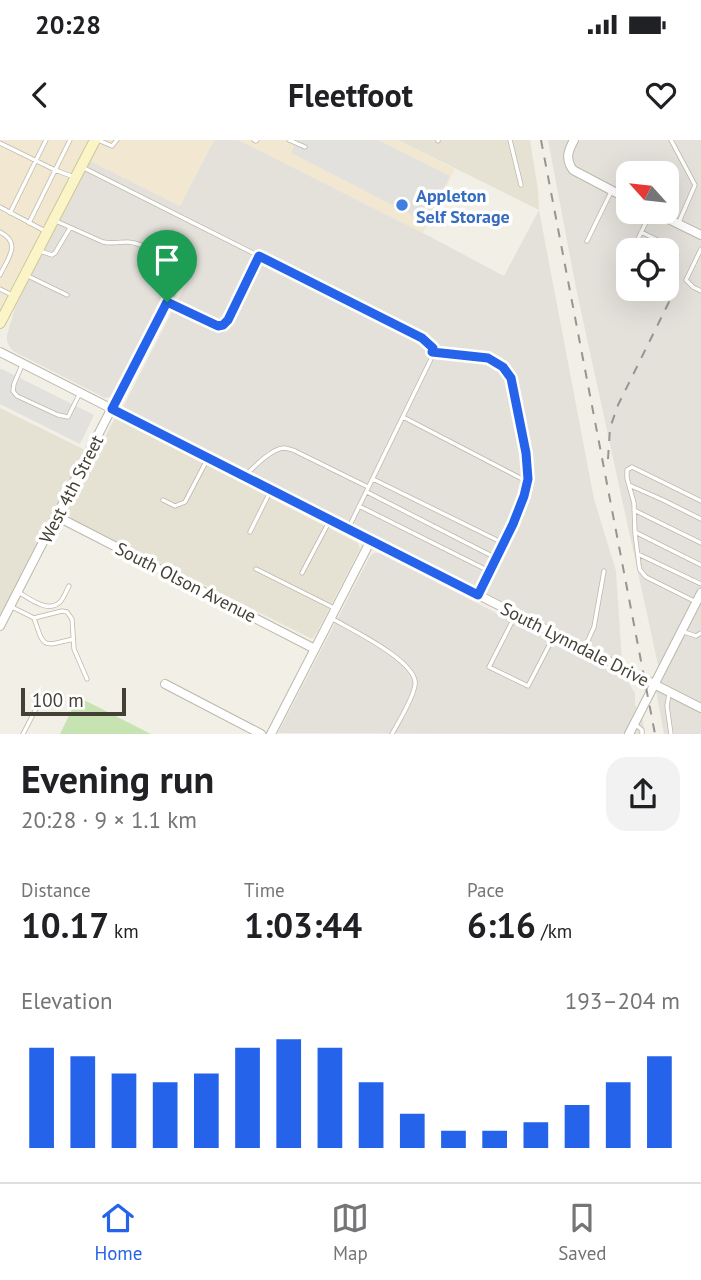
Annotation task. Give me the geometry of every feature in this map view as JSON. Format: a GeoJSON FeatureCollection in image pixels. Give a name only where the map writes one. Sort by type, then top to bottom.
{"type":"FeatureCollection","features":[{"type":"Feature","properties":{"kind":"street"},"geometry":{"type":"LineString","coordinates":[[0,323],[97,140]]}},
{"type":"Feature","properties":{"kind":"street"},"geometry":{"type":"LineString","coordinates":[[574,140],[567,158],[573,170],[616,192]]}},
{"type":"Feature","properties":{"kind":"street"},"geometry":{"type":"LineString","coordinates":[[678,224],[701,235]]}},
{"type":"Feature","properties":{"kind":"street","name":"West 4th Street"},"geometry":{"type":"LineString","coordinates":[[0,626],[179,276]]}},
{"type":"Feature","properties":{"kind":"street","name":"South Lynndale Drive"},"geometry":{"type":"LineString","coordinates":[[0,352],[701,709]]}},
{"type":"Feature","properties":{"kind":"street","name":"South Olson Avenue"},"geometry":{"type":"LineString","coordinates":[[56,516],[315,649]]}},
{"type":"Feature","properties":{"kind":"street"},"geometry":{"type":"LineString","coordinates":[[271,734],[371,540]]}},
{"type":"Feature","properties":{"kind":"street"},"geometry":{"type":"LineString","coordinates":[[629,734],[701,593]]}},
{"type":"Feature","properties":{"kind":"street"},"geometry":{"type":"LineString","coordinates":[[165,684],[261,734]]}},
{"type":"Feature","properties":{"kind":"lane"},"geometry":{"type":"LineString","coordinates":[[10,212],[46,140]]}},
{"type":"Feature","properties":{"kind":"lane"},"geometry":{"type":"LineString","coordinates":[[29,223],[71,140]]}},
{"type":"Feature","properties":{"kind":"lane"},"geometry":{"type":"LineString","coordinates":[[97,140],[112,146],[117,140]]}},
{"type":"Feature","properties":{"kind":"lane"},"geometry":{"type":"LineString","coordinates":[[289,140],[305,147]]}},
{"type":"Feature","properties":{"kind":"lane"},"geometry":{"type":"LineString","coordinates":[[510,140],[521,185]]}},
{"type":"Feature","properties":{"kind":"lane"},"geometry":{"type":"LineString","coordinates":[[671,140],[695,185]]}},
{"type":"Feature","properties":{"kind":"lane"},"geometry":{"type":"LineString","coordinates":[[0,143],[75,178]]}},
{"type":"Feature","properties":{"kind":"lane"},"geometry":{"type":"LineString","coordinates":[[82,166],[422,338],[433,348],[432,357],[348,529]]}},
{"type":"Feature","properties":{"kind":"lane"},"geometry":{"type":"LineString","coordinates":[[695,185],[701,185]]}},
{"type":"Feature","properties":{"kind":"lane"},"geometry":{"type":"LineString","coordinates":[[679,222],[695,185]]}},
{"type":"Feature","properties":{"kind":"lane"},"geometry":{"type":"LineString","coordinates":[[587,241],[612,190]]}},
{"type":"Feature","properties":{"kind":"lane"},"geometry":{"type":"LineString","coordinates":[[0,207],[47,232]]}},
{"type":"Feature","properties":{"kind":"lane"},"geometry":{"type":"LineString","coordinates":[[53,220],[111,244],[125,242],[141,245],[162,256],[179,276]]}},
{"type":"Feature","properties":{"kind":"lane"},"geometry":{"type":"LineString","coordinates":[[638,238],[646,224]]}},
{"type":"Feature","properties":{"kind":"lane"},"geometry":{"type":"LineString","coordinates":[[38,250],[48,254],[55,253],[70,228]]}},
{"type":"Feature","properties":{"kind":"lane"},"geometry":{"type":"LineString","coordinates":[[0,232],[10,238],[13,244],[0,275]]}},
{"type":"Feature","properties":{"kind":"lane"},"geometry":{"type":"LineString","coordinates":[[641,232],[653,238]]}},
{"type":"Feature","properties":{"kind":"lane"},"geometry":{"type":"LineString","coordinates":[[701,249],[686,280],[701,290]]}},
{"type":"Feature","properties":{"kind":"lane"},"geometry":{"type":"LineString","coordinates":[[167,302],[218,326],[223,325],[228,320],[259,256]]}},
{"type":"Feature","properties":{"kind":"lane"},"geometry":{"type":"LineString","coordinates":[[25,275],[67,295]]}},
{"type":"Feature","properties":{"kind":"lane"},"geometry":{"type":"LineString","coordinates":[[0,289],[14,296]]}},
{"type":"Feature","properties":{"kind":"lane"},"geometry":{"type":"LineString","coordinates":[[432,352],[488,358],[503,367],[511,378],[526,453],[528,482],[524,496],[478,595]]}},
{"type":"Feature","properties":{"kind":"lane"},"geometry":{"type":"LineString","coordinates":[[23,364],[13,391],[17,396],[68,417],[80,393]]}},
{"type":"Feature","properties":{"kind":"lane"},"geometry":{"type":"LineString","coordinates":[[403,417],[528,482]]}},
{"type":"Feature","properties":{"kind":"lane"},"geometry":{"type":"LineString","coordinates":[[245,476],[258,462],[276,451],[285,448],[295,451],[496,558]]}},
{"type":"Feature","properties":{"kind":"lane"},"geometry":{"type":"LineString","coordinates":[[163,500],[175,506],[185,502],[208,457]]}},
{"type":"Feature","properties":{"kind":"lane"},"geometry":{"type":"LineString","coordinates":[[696,602],[643,574],[639,565],[634,503],[626,475],[628,468],[632,467],[701,501]]}},
{"type":"Feature","properties":{"kind":"lane"},"geometry":{"type":"LineString","coordinates":[[373,478],[503,543]]}},
{"type":"Feature","properties":{"kind":"lane"},"geometry":{"type":"LineString","coordinates":[[629,485],[701,519]]}},
{"type":"Feature","properties":{"kind":"lane"},"geometry":{"type":"LineString","coordinates":[[250,532],[271,489]]}},
{"type":"Feature","properties":{"kind":"lane"},"geometry":{"type":"LineString","coordinates":[[359,506],[490,572]]}},
{"type":"Feature","properties":{"kind":"lane"},"geometry":{"type":"LineString","coordinates":[[634,510],[701,543]]}},
{"type":"Feature","properties":{"kind":"lane"},"geometry":{"type":"LineString","coordinates":[[302,573],[330,520]]}},
{"type":"Feature","properties":{"kind":"lane"},"geometry":{"type":"LineString","coordinates":[[635,532],[701,565]]}},
{"type":"Feature","properties":{"kind":"lane"},"geometry":{"type":"LineString","coordinates":[[638,554],[701,584]]}},
{"type":"Feature","properties":{"kind":"lane"},"geometry":{"type":"LineString","coordinates":[[256,569],[336,609]]}},
{"type":"Feature","properties":{"kind":"lane"},"geometry":{"type":"LineString","coordinates":[[584,649],[594,627],[604,571]]}},
{"type":"Feature","properties":{"kind":"lane"},"geometry":{"type":"LineString","coordinates":[[18,592],[47,606],[57,604],[69,586]]}},
{"type":"Feature","properties":{"kind":"lane"},"geometry":{"type":"LineString","coordinates":[[10,606],[34,618],[67,612],[72,619],[74,649],[87,679]]}},
{"type":"Feature","properties":{"kind":"lane"},"geometry":{"type":"LineString","coordinates":[[516,614],[489,667],[528,686],[555,634]]}},
{"type":"Feature","properties":{"kind":"lane"},"geometry":{"type":"LineString","coordinates":[[34,618],[41,641],[46,644],[73,639]]}},
{"type":"Feature","properties":{"kind":"lane"},"geometry":{"type":"LineString","coordinates":[[331,618],[388,650],[400,660],[415,680],[410,699],[392,734]]}},
{"type":"Feature","properties":{"kind":"lane"},"geometry":{"type":"LineString","coordinates":[[682,631],[696,636],[701,632]]}},
{"type":"Feature","properties":{"kind":"lane"},"geometry":{"type":"LineString","coordinates":[[669,692],[667,706],[671,734]]}},
{"type":"Feature","properties":{"kind":"lane"},"geometry":{"type":"LineString","coordinates":[[23,734],[42,697]]}},
{"type":"Feature","properties":{"kind":"lane"},"geometry":{"type":"LineString","coordinates":[[635,723],[642,730],[642,734]]}},
{"type":"Feature","properties":{"kind":"shaded area"},"geometry":{"type":"Polygon","coordinates":[[[0,140],[89,140],[0,308],[0,140]]]}},
{"type":"Feature","properties":{"kind":"shaded area"},"geometry":{"type":"Polygon","coordinates":[[[101,140],[214,140],[180,206],[90,161],[101,140]]]}},
{"type":"Feature","properties":{"kind":"shaded area"},"geometry":{"type":"Polygon","coordinates":[[[214,140],[238,140],[504,276],[539,210],[594,499],[616,571],[622,662],[124,409],[198,261],[184,255],[112,397],[105,398],[13,351],[9,346],[7,335],[16,305],[90,161],[180,206],[214,140]]]}},
{"type":"Feature","properties":{"kind":"shaded area","name":"Appleton Self Storage"},"geometry":{"type":"Polygon","coordinates":[[[238,140],[398,140],[455,169],[423,233],[238,140]]]}},
{"type":"Feature","properties":{"kind":"shaded area","name":"Appleton Self Storage"},"geometry":{"type":"Polygon","coordinates":[[[297,140],[378,140],[450,176],[426,222],[291,153],[297,140]]]}},
{"type":"Feature","properties":{"kind":"shaded area"},"geometry":{"type":"Polygon","coordinates":[[[398,140],[530,140],[539,210],[398,140]]]}},
{"type":"Feature","properties":{"kind":"shaded area"},"geometry":{"type":"Polygon","coordinates":[[[548,140],[701,140],[701,734],[664,734],[655,685],[660,674],[576,288],[548,140]]]}},
{"type":"Feature","properties":{"kind":"shaded area"},"geometry":{"type":"Polygon","coordinates":[[[0,369],[94,415],[80,444],[0,404],[0,369]]]}},
{"type":"Feature","properties":{"kind":"shaded area"},"geometry":{"type":"Polygon","coordinates":[[[0,408],[89,452],[0,625],[0,408]]]}},
{"type":"Feature","properties":{"kind":"shaded area"},"geometry":{"type":"Polygon","coordinates":[[[115,418],[358,543],[360,549],[312,639],[72,519],[66,511],[115,418]]]}},
{"type":"Feature","properties":{"kind":"shaded area"},"geometry":{"type":"Polygon","coordinates":[[[379,553],[627,680],[635,693],[635,705],[643,721],[645,734],[278,733],[370,556],[379,553]]]}},
{"type":"Feature","properties":{"kind":"green space"},"geometry":{"type":"Polygon","coordinates":[[[78,697],[151,734],[60,734],[78,697]]]}},
{"type":"Feature","properties":{"kind":"railway"},"geometry":{"type":"LineString","coordinates":[[541,140],[655,734]]}},
{"type":"Feature","properties":{"kind":"railway"},"geometry":{"type":"LineString","coordinates":[[608,459],[610,428],[618,405],[670,301]]}},
{"type":"Feature","properties":{"kind":"place","name":"Appleton Self Storage"},"geometry":{"type":"Point","coordinates":[402,205]}},
{"type":"Feature","properties":{"kind":"route"},"geometry":{"type":"LineString","coordinates":[[259,256],[422,338],[433,348],[432,352],[488,358],[503,367],[511,378],[526,453],[528,479],[513,524],[478,595],[112,409],[167,302],[218,326],[223,325],[228,320],[259,256]]}}]}
